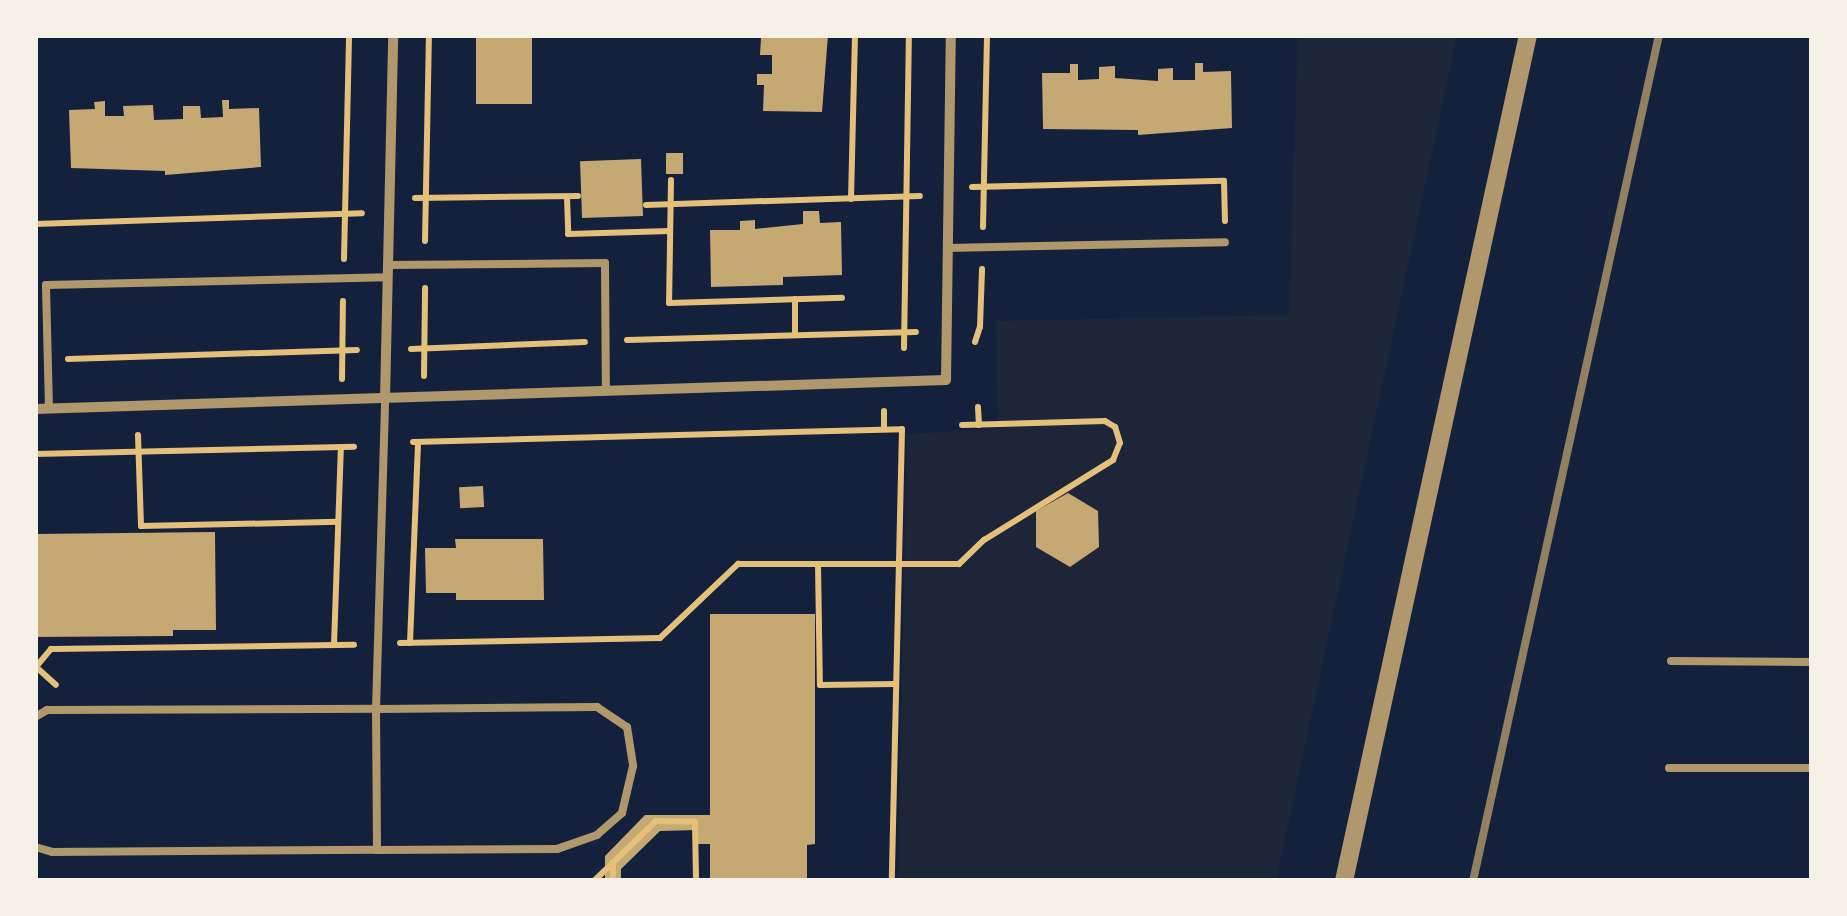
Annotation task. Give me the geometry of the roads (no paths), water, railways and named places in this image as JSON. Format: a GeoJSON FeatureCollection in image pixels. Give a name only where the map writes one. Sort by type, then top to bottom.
{"type":"FeatureCollection","features":[{"type":"Feature","properties":{"kind":"street"},"geometry":{"type":"LineString","coordinates":[[384,398],[392,35]]}},
{"type":"Feature","properties":{"kind":"street"},"geometry":{"type":"LineString","coordinates":[[35,409],[946,380],[951,35]]}},
{"type":"Feature","properties":{"kind":"street"},"geometry":{"type":"LineString","coordinates":[[1344,881],[1528,35]]}},
{"type":"Feature","properties":{"kind":"lane"},"geometry":{"type":"LineString","coordinates":[[948,248],[1225,242]]}},
{"type":"Feature","properties":{"kind":"lane"},"geometry":{"type":"LineString","coordinates":[[49,409],[46,285],[344,278],[425,264],[605,264],[606,391]]}},
{"type":"Feature","properties":{"kind":"lane"},"geometry":{"type":"LineString","coordinates":[[377,850],[376,709],[384,398]]}},
{"type":"Feature","properties":{"kind":"lane"},"geometry":{"type":"LineString","coordinates":[[1671,661],[1812,662]]}},
{"type":"Feature","properties":{"kind":"lane"},"geometry":{"type":"LineString","coordinates":[[35,717],[47,710],[596,707],[627,727],[633,766],[622,813],[597,835],[558,850],[52,852],[35,847]]}},
{"type":"Feature","properties":{"kind":"lane"},"geometry":{"type":"LineString","coordinates":[[1670,768],[1812,768]]}},
{"type":"Feature","properties":{"kind":"railway"},"geometry":{"type":"LineString","coordinates":[[1473,881],[1659,35]]}}]}
